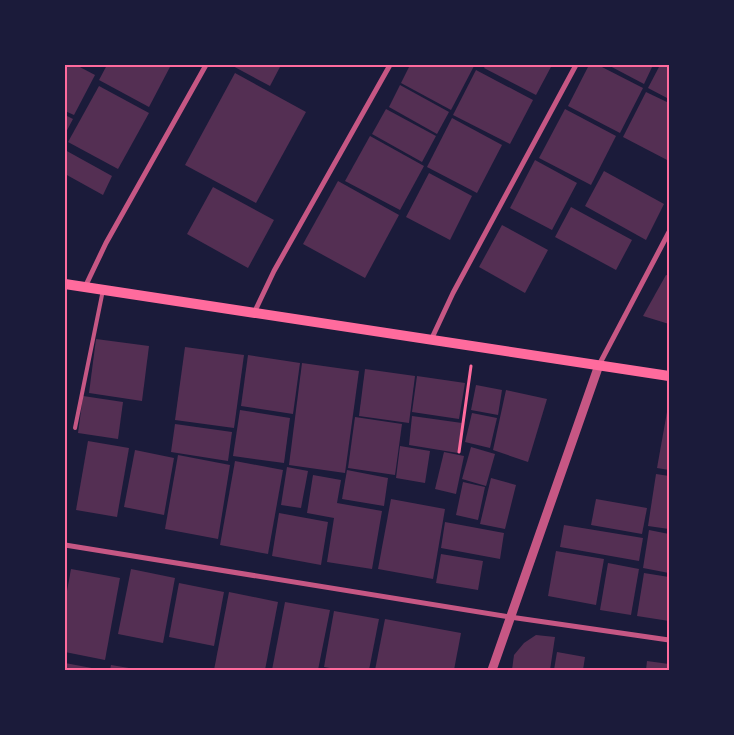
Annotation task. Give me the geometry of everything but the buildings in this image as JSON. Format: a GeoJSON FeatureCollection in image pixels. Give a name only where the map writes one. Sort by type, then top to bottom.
{"type":"FeatureCollection","features":[{"type":"Feature","properties":{"kind":"main road"},"geometry":{"type":"LineString","coordinates":[[65,284],[669,376]]}},
{"type":"Feature","properties":{"kind":"street"},"geometry":{"type":"LineString","coordinates":[[85,287],[106,243],[206,65]]}},
{"type":"Feature","properties":{"kind":"street"},"geometry":{"type":"LineString","coordinates":[[254,313],[274,271],[390,65]]}},
{"type":"Feature","properties":{"kind":"street"},"geometry":{"type":"LineString","coordinates":[[430,340],[453,292],[576,65]]}},
{"type":"Feature","properties":{"kind":"street"},"geometry":{"type":"LineString","coordinates":[[492,670],[599,365],[669,232]]}},
{"type":"Feature","properties":{"kind":"street"},"geometry":{"type":"LineString","coordinates":[[65,545],[510,618],[669,640]]}},
{"type":"Feature","properties":{"kind":"lane"},"geometry":{"type":"LineString","coordinates":[[74,428],[103,290]]}},
{"type":"Feature","properties":{"kind":"path"},"geometry":{"type":"LineString","coordinates":[[459,452],[474,346]]}}]}
